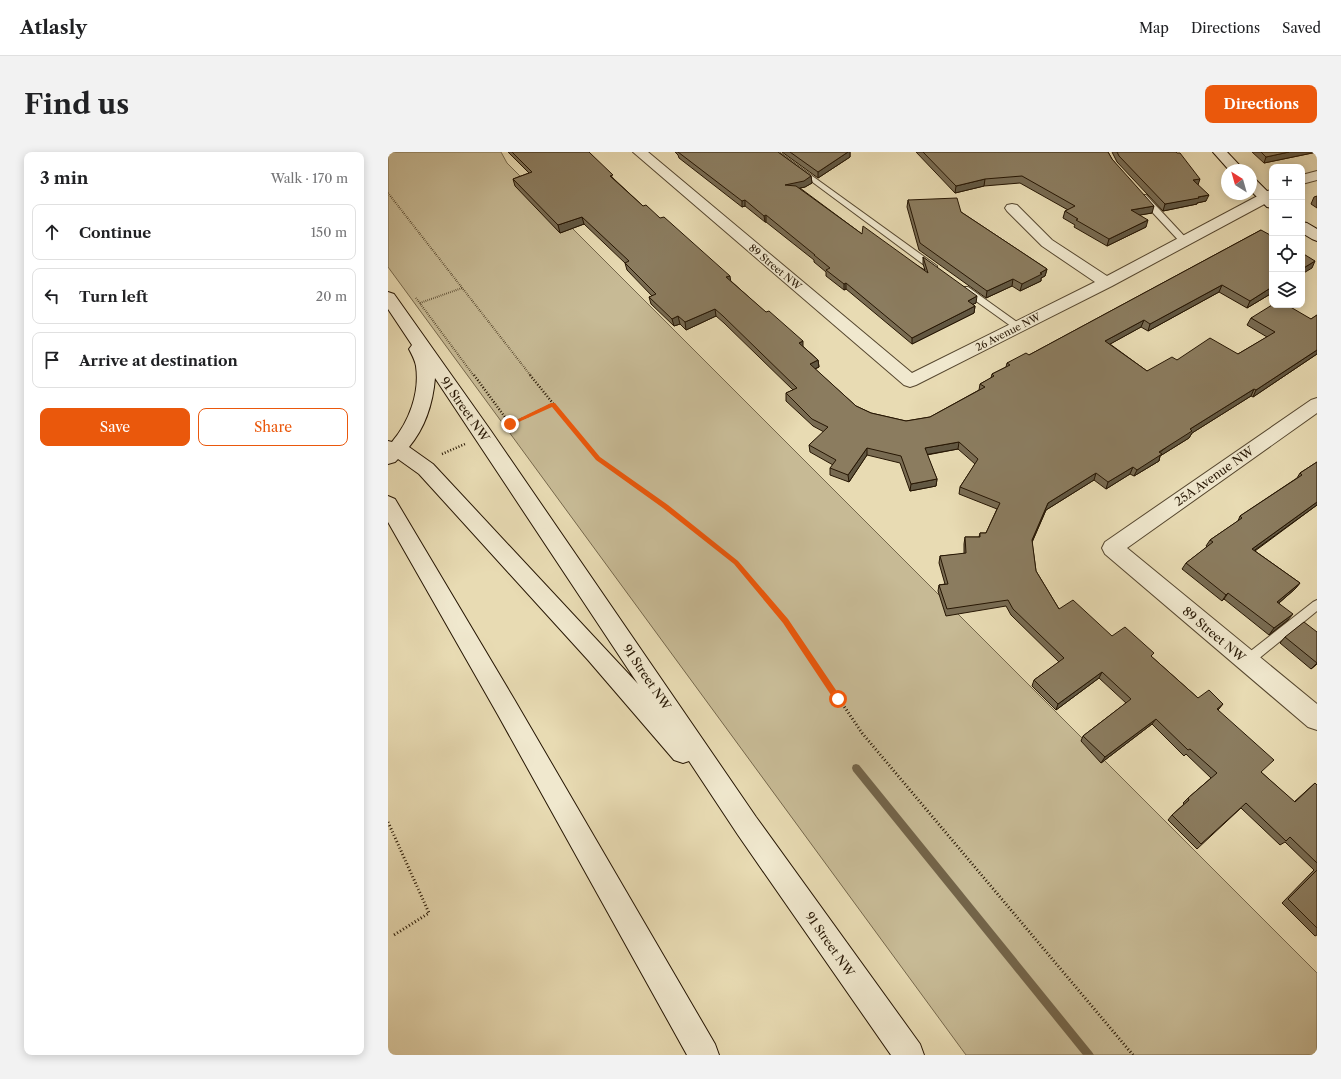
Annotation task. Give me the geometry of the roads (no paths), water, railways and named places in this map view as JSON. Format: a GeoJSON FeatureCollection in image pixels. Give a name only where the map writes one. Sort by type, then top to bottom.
{"type":"FeatureCollection","features":[{"type":"Feature","properties":{"kind":"main road","name":"89 Street NW"},"geometry":{"type":"LineString","coordinates":[[640,152],[910,381]]}},
{"type":"Feature","properties":{"kind":"main road"},"geometry":{"type":"LineString","coordinates":[[1220,152],[1231,164]]}},
{"type":"Feature","properties":{"kind":"main road"},"geometry":{"type":"LineString","coordinates":[[1305,179],[1317,175]]}},
{"type":"Feature","properties":{"kind":"main road"},"geometry":{"type":"LineString","coordinates":[[1257,188],[1269,197]]}},
{"type":"Feature","properties":{"kind":"main road","name":"26 Avenue NW"},"geometry":{"type":"LineString","coordinates":[[910,381],[1106,283],[1184,241],[1269,198]]}},
{"type":"Feature","properties":{"kind":"main road"},"geometry":{"type":"LineString","coordinates":[[1012,208],[1047,243],[1106,283]]}},
{"type":"Feature","properties":{"kind":"main road"},"geometry":{"type":"LineString","coordinates":[[1305,228],[1317,236]]}},
{"type":"Feature","properties":{"kind":"main road"},"geometry":{"type":"LineString","coordinates":[[391,451],[409,434],[418,414],[426,385],[423,360],[401,303]]}},
{"type":"Feature","properties":{"kind":"main road","name":"91 Street NW"},"geometry":{"type":"LineString","coordinates":[[401,303],[484,436],[747,826],[909,1055]]}},
{"type":"Feature","properties":{"kind":"main road","name":"25A Avenue NW"},"geometry":{"type":"LineString","coordinates":[[1112,548],[1317,404]]}},
{"type":"Feature","properties":{"kind":"main road"},"geometry":{"type":"LineString","coordinates":[[391,451],[410,456],[426,469],[596,653],[747,826]]}},
{"type":"Feature","properties":{"kind":"main road"},"geometry":{"type":"LineString","coordinates":[[388,504],[502,700],[704,1055]]}},
{"type":"Feature","properties":{"kind":"main road","name":"89 Street NW"},"geometry":{"type":"LineString","coordinates":[[1112,548],[1317,719]]}},
{"type":"Feature","properties":{"kind":"lane"},"geometry":{"type":"LineString","coordinates":[[775,152],[944,274]]}},
{"type":"Feature","properties":{"kind":"lane"},"geometry":{"type":"LineString","coordinates":[[1139,193],[1184,241]]}},
{"type":"Feature","properties":{"kind":"lane"},"geometry":{"type":"LineString","coordinates":[[956,283],[1018,327]]}},
{"type":"Feature","properties":{"kind":"lane"},"geometry":{"type":"LineString","coordinates":[[1247,661],[1317,605]]}},
{"type":"Feature","properties":{"kind":"waterway"},"geometry":{"type":"LineString","coordinates":[[856,768],[1089,1055]]}}]}
